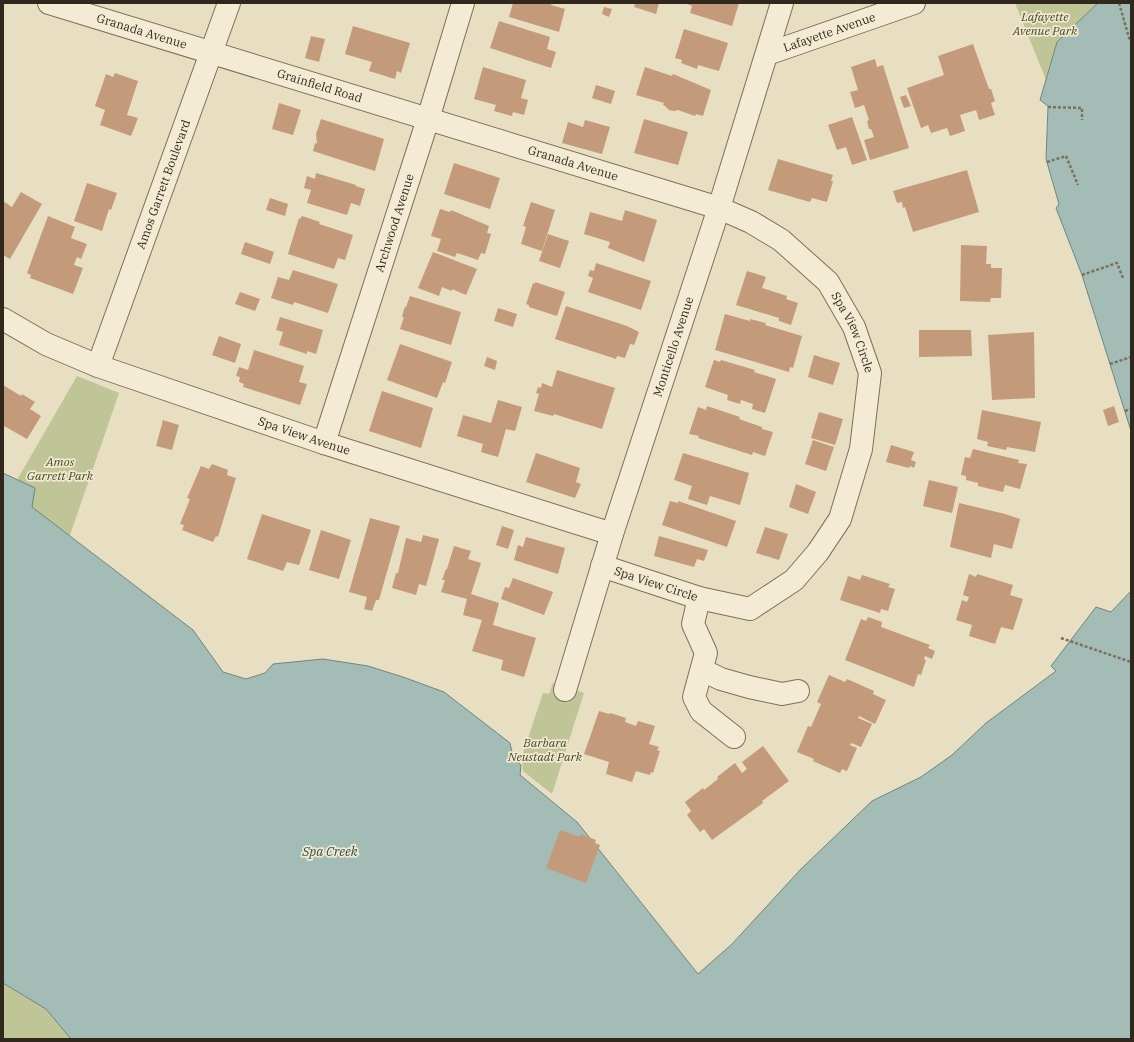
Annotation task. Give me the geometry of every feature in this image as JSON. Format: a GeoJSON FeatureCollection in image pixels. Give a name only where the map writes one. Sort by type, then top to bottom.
{"type":"FeatureCollection","features":[{"type":"Feature","properties":{"kind":"street","name":"Granada Avenue"},"geometry":{"type":"LineString","coordinates":[[49,3],[211,53]]}},
{"type":"Feature","properties":{"kind":"street","name":"Amos Garrett Boulevard"},"geometry":{"type":"LineString","coordinates":[[98,366],[229,3]]}},
{"type":"Feature","properties":{"kind":"street","name":"Archwood Avenue"},"geometry":{"type":"LineString","coordinates":[[324,442],[428,119],[463,3]]}},
{"type":"Feature","properties":{"kind":"street","name":"Monticello Avenue"},"geometry":{"type":"LineString","coordinates":[[565,690],[612,534],[719,208],[782,3]]}},
{"type":"Feature","properties":{"kind":"street","name":"Lafayette Avenue"},"geometry":{"type":"LineString","coordinates":[[767,54],[914,3]]}},
{"type":"Feature","properties":{"kind":"street","name":"Grainfield Road"},"geometry":{"type":"LineString","coordinates":[[211,53],[428,119]]}},
{"type":"Feature","properties":{"kind":"street","name":"Granada Avenue"},"geometry":{"type":"LineString","coordinates":[[428,119],[719,208]]}},
{"type":"Feature","properties":{"kind":"street","name":"Spa View Circle"},"geometry":{"type":"LineString","coordinates":[[602,566],[699,598],[750,609],[794,580],[818,552],[840,519],[861,449],[870,374],[854,327],[828,282],[781,240],[751,222],[719,208]]}},
{"type":"Feature","properties":{"kind":"street","name":"Spa View Avenue"},"geometry":{"type":"LineString","coordinates":[[3,318],[46,344],[98,366],[324,442],[612,534]]}},
{"type":"Feature","properties":{"kind":"street"},"geometry":{"type":"LineString","coordinates":[[699,598],[693,624],[706,653],[694,697],[701,711],[734,737]]}},
{"type":"Feature","properties":{"kind":"street"},"geometry":{"type":"LineString","coordinates":[[702,670],[722,679],[749,687],[782,694],[798,691]]}},
{"type":"Feature","properties":{"kind":"path"},"geometry":{"type":"LineString","coordinates":[[1119,3],[1130,41]]}},
{"type":"Feature","properties":{"kind":"path"},"geometry":{"type":"LineString","coordinates":[[1048,108],[1082,108],[1082,120]]}},
{"type":"Feature","properties":{"kind":"path"},"geometry":{"type":"LineString","coordinates":[[1047,162],[1066,156],[1078,185]]}},
{"type":"Feature","properties":{"kind":"path"},"geometry":{"type":"LineString","coordinates":[[1082,275],[1117,262],[1124,278]]}},
{"type":"Feature","properties":{"kind":"path"},"geometry":{"type":"LineString","coordinates":[[1110,364],[1131,357]]}},
{"type":"Feature","properties":{"kind":"path"},"geometry":{"type":"LineString","coordinates":[[1125,411],[1131,409]]}},
{"type":"Feature","properties":{"kind":"path"},"geometry":{"type":"LineString","coordinates":[[1061,638],[1131,662]]}},
{"type":"Feature","properties":{"kind":"green space","name":"Lafayette Avenue Park"},"geometry":{"type":"Polygon","coordinates":[[[1015,3],[1098,3],[1057,42],[1046,80],[1015,3]]]}},
{"type":"Feature","properties":{"kind":"green space","name":"Amos Garrett Park"},"geometry":{"type":"Polygon","coordinates":[[[77,376],[119,393],[69,538],[32,507],[17,480],[77,376]]]}},
{"type":"Feature","properties":{"kind":"green space","name":"Barbara Neustadt Park"},"geometry":{"type":"Polygon","coordinates":[[[553,683],[584,693],[552,794],[523,771],[522,756],[543,693],[549,694],[553,683]]]}},
{"type":"Feature","properties":{"kind":"green space"},"geometry":{"type":"Polygon","coordinates":[[[3,983],[46,1009],[71,1039],[3,1039],[3,983]]]}},
{"type":"Feature","properties":{"kind":"water"},"geometry":{"type":"Polygon","coordinates":[[[1098,3],[1131,3],[1131,431],[1082,275],[1056,208],[1059,204],[1046,159],[1048,106],[1040,100],[1057,42],[1098,3]]]}},
{"type":"Feature","properties":{"kind":"water","name":"Spa Creek"},"geometry":{"type":"Polygon","coordinates":[[[3,473],[35,488],[32,507],[193,630],[223,672],[246,679],[265,673],[273,664],[323,659],[368,666],[444,692],[510,743],[513,757],[521,765],[520,775],[577,822],[698,974],[732,944],[801,869],[872,801],[921,777],[952,755],[986,723],[1056,671],[1051,666],[1096,607],[1111,612],[1131,591],[1131,1039],[71,1039],[46,1009],[3,983],[3,473]]]}},
{"type":"Feature","properties":{"kind":"building"},"geometry":{"type":"Polygon","coordinates":[[[513,3],[552,3],[551,5],[565,9],[559,32],[509,17],[513,3]]]}},
{"type":"Feature","properties":{"kind":"building"},"geometry":{"type":"Polygon","coordinates":[[[635,3],[659,3],[656,14],[634,7],[635,3]]]}},
{"type":"Feature","properties":{"kind":"building"},"geometry":{"type":"Polygon","coordinates":[[[685,3],[739,3],[732,26],[690,13],[692,6],[685,3]]]}},
{"type":"Feature","properties":{"kind":"building"},"geometry":{"type":"Polygon","coordinates":[[[604,7],[612,9],[609,17],[602,14],[604,7]]]}},
{"type":"Feature","properties":{"kind":"building"},"geometry":{"type":"Polygon","coordinates":[[[499,21],[550,37],[547,49],[556,52],[551,68],[490,48],[499,21]]]}},
{"type":"Feature","properties":{"kind":"building"},"geometry":{"type":"Polygon","coordinates":[[[353,26],[410,43],[401,73],[397,71],[395,79],[369,71],[372,62],[345,54],[353,26]]]}},
{"type":"Feature","properties":{"kind":"building"},"geometry":{"type":"Polygon","coordinates":[[[684,29],[728,43],[719,71],[698,65],[697,69],[681,63],[682,60],[675,58],[684,29]]]}},
{"type":"Feature","properties":{"kind":"building"},"geometry":{"type":"Polygon","coordinates":[[[311,36],[325,39],[319,62],[305,58],[311,36]]]}},
{"type":"Feature","properties":{"kind":"building"},"geometry":{"type":"Polygon","coordinates":[[[973,44],[989,89],[991,89],[995,101],[991,103],[995,115],[979,120],[976,110],[960,115],[965,131],[950,136],[947,128],[931,133],[928,125],[921,128],[907,88],[944,75],[938,56],[973,44]]]}},
{"type":"Feature","properties":{"kind":"building"},"geometry":{"type":"Polygon","coordinates":[[[875,59],[877,67],[883,65],[909,148],[870,160],[864,140],[874,137],[871,129],[869,129],[867,121],[869,120],[864,105],[855,108],[850,92],[858,90],[851,67],[875,59]]]}},
{"type":"Feature","properties":{"kind":"building"},"geometry":{"type":"Polygon","coordinates":[[[483,67],[526,80],[521,98],[528,100],[524,115],[513,112],[512,116],[494,111],[496,105],[474,99],[483,67]]]}},
{"type":"Feature","properties":{"kind":"building"},"geometry":{"type":"Polygon","coordinates":[[[645,67],[672,76],[673,74],[711,90],[703,116],[696,114],[695,116],[678,110],[669,110],[663,105],[664,103],[636,95],[645,67]]]}},
{"type":"Feature","properties":{"kind":"building"},"geometry":{"type":"Polygon","coordinates":[[[115,73],[138,81],[127,115],[138,118],[131,136],[100,125],[105,110],[95,106],[106,74],[113,77],[115,73]]]}},
{"type":"Feature","properties":{"kind":"building"},"geometry":{"type":"Polygon","coordinates":[[[596,85],[615,91],[611,104],[592,98],[596,85]]]}},
{"type":"Feature","properties":{"kind":"building"},"geometry":{"type":"Polygon","coordinates":[[[906,95],[911,106],[904,108],[900,97],[906,95]]]}},
{"type":"Feature","properties":{"kind":"building"},"geometry":{"type":"Polygon","coordinates":[[[279,103],[301,110],[293,135],[272,129],[279,103]]]}},
{"type":"Feature","properties":{"kind":"building"},"geometry":{"type":"Polygon","coordinates":[[[852,117],[867,160],[852,165],[846,147],[837,150],[828,125],[852,117]]]}},
{"type":"Feature","properties":{"kind":"building"},"geometry":{"type":"Polygon","coordinates":[[[321,119],[384,139],[375,171],[313,151],[315,143],[317,144],[316,134],[321,119]]]}},
{"type":"Feature","properties":{"kind":"building"},"geometry":{"type":"Polygon","coordinates":[[[644,119],[688,132],[678,165],[634,153],[644,119]]]}},
{"type":"Feature","properties":{"kind":"building"},"geometry":{"type":"Polygon","coordinates":[[[585,120],[610,127],[602,154],[562,143],[568,122],[583,127],[585,120]]]}},
{"type":"Feature","properties":{"kind":"building"},"geometry":{"type":"Polygon","coordinates":[[[778,159],[833,175],[831,181],[833,181],[827,202],[812,198],[810,202],[768,190],[778,159]]]}},
{"type":"Feature","properties":{"kind":"building"},"geometry":{"type":"Polygon","coordinates":[[[454,163],[500,178],[490,209],[444,194],[454,163]]]}},
{"type":"Feature","properties":{"kind":"building"},"geometry":{"type":"Polygon","coordinates":[[[967,170],[979,212],[913,232],[905,207],[903,208],[902,202],[897,203],[893,191],[967,170]]]}},
{"type":"Feature","properties":{"kind":"building"},"geometry":{"type":"Polygon","coordinates":[[[316,173],[365,189],[360,206],[351,203],[347,215],[307,203],[311,190],[304,188],[307,176],[315,179],[316,173]]]}},
{"type":"Feature","properties":{"kind":"building"},"geometry":{"type":"Polygon","coordinates":[[[87,183],[117,193],[111,210],[109,209],[102,231],[74,221],[87,183]]]}},
{"type":"Feature","properties":{"kind":"building"},"geometry":{"type":"Polygon","coordinates":[[[21,192],[42,204],[10,259],[3,255],[3,201],[12,207],[21,192]]]}},
{"type":"Feature","properties":{"kind":"building"},"geometry":{"type":"Polygon","coordinates":[[[270,198],[288,204],[285,216],[266,210],[270,198]]]}},
{"type":"Feature","properties":{"kind":"building"},"geometry":{"type":"Polygon","coordinates":[[[531,202],[555,210],[542,251],[521,244],[526,227],[523,226],[531,202]]]}},
{"type":"Feature","properties":{"kind":"building"},"geometry":{"type":"Polygon","coordinates":[[[440,209],[450,212],[451,210],[489,226],[487,233],[491,234],[485,254],[481,253],[478,260],[457,253],[455,257],[437,251],[441,239],[431,236],[440,209]]]}},
{"type":"Feature","properties":{"kind":"building"},"geometry":{"type":"Polygon","coordinates":[[[625,210],[657,220],[644,262],[608,248],[610,242],[584,234],[590,212],[622,221],[625,210]]]}},
{"type":"Feature","properties":{"kind":"building"},"geometry":{"type":"Polygon","coordinates":[[[48,216],[75,227],[71,238],[87,244],[81,259],[77,257],[74,265],[83,268],[73,294],[30,278],[31,275],[27,273],[48,216]]]}},
{"type":"Feature","properties":{"kind":"building"},"geometry":{"type":"Polygon","coordinates":[[[302,216],[320,222],[319,224],[353,235],[345,260],[338,258],[334,269],[288,254],[299,218],[300,219],[302,216]]]}},
{"type":"Feature","properties":{"kind":"building"},"geometry":{"type":"Polygon","coordinates":[[[548,234],[569,241],[560,268],[539,261],[548,234]]]}},
{"type":"Feature","properties":{"kind":"building"},"geometry":{"type":"Polygon","coordinates":[[[245,242],[274,252],[270,264],[241,254],[245,242]]]}},
{"type":"Feature","properties":{"kind":"building"},"geometry":{"type":"Polygon","coordinates":[[[961,245],[987,246],[986,264],[991,264],[991,268],[1002,268],[1001,298],[991,298],[990,302],[960,301],[961,245]]]}},
{"type":"Feature","properties":{"kind":"building"},"geometry":{"type":"Polygon","coordinates":[[[433,252],[477,269],[466,295],[452,289],[452,291],[442,287],[439,296],[418,288],[433,252]]]}},
{"type":"Feature","properties":{"kind":"building"},"geometry":{"type":"Polygon","coordinates":[[[596,263],[651,281],[641,310],[588,292],[593,278],[588,276],[590,270],[594,271],[596,263]]]}},
{"type":"Feature","properties":{"kind":"building"},"geometry":{"type":"Polygon","coordinates":[[[293,270],[338,284],[328,313],[294,302],[293,305],[271,298],[278,277],[289,280],[293,270]]]}},
{"type":"Feature","properties":{"kind":"building"},"geometry":{"type":"Polygon","coordinates":[[[747,271],[766,277],[762,288],[787,296],[786,299],[798,303],[791,325],[779,321],[779,318],[736,305],[747,271]]]}},
{"type":"Feature","properties":{"kind":"building"},"geometry":{"type":"Polygon","coordinates":[[[535,282],[565,292],[557,316],[529,307],[529,305],[526,304],[533,283],[535,284],[535,282]]]}},
{"type":"Feature","properties":{"kind":"building"},"geometry":{"type":"Polygon","coordinates":[[[240,292],[260,299],[255,311],[235,304],[240,292]]]}},
{"type":"Feature","properties":{"kind":"building"},"geometry":{"type":"Polygon","coordinates":[[[410,296],[461,312],[451,345],[400,329],[404,317],[402,317],[404,309],[410,296]]]}},
{"type":"Feature","properties":{"kind":"building"},"geometry":{"type":"Polygon","coordinates":[[[566,306],[627,326],[639,332],[634,345],[630,344],[625,358],[617,356],[616,359],[555,339],[566,306]]]}},
{"type":"Feature","properties":{"kind":"building"},"geometry":{"type":"Polygon","coordinates":[[[498,308],[517,314],[513,327],[494,321],[498,308]]]}},
{"type":"Feature","properties":{"kind":"building"},"geometry":{"type":"Polygon","coordinates":[[[725,314],[750,321],[750,319],[766,323],[765,325],[802,336],[793,368],[790,367],[789,372],[715,350],[725,314]]]}},
{"type":"Feature","properties":{"kind":"building"},"geometry":{"type":"Polygon","coordinates":[[[280,317],[323,330],[316,354],[307,351],[307,354],[279,345],[283,332],[276,330],[280,317]]]}},
{"type":"Feature","properties":{"kind":"building"},"geometry":{"type":"Polygon","coordinates":[[[919,330],[971,330],[972,356],[919,357],[919,330]]]}},
{"type":"Feature","properties":{"kind":"building"},"geometry":{"type":"Polygon","coordinates":[[[1034,332],[1035,398],[992,400],[988,335],[1034,332]]]}},
{"type":"Feature","properties":{"kind":"building"},"geometry":{"type":"Polygon","coordinates":[[[219,336],[241,344],[235,363],[212,355],[219,336]]]}},
{"type":"Feature","properties":{"kind":"building"},"geometry":{"type":"Polygon","coordinates":[[[400,344],[452,362],[445,383],[443,382],[437,398],[387,380],[400,344]]]}},
{"type":"Feature","properties":{"kind":"building"},"geometry":{"type":"Polygon","coordinates":[[[254,350],[304,366],[299,382],[307,384],[300,405],[243,387],[244,384],[239,382],[240,377],[236,376],[239,367],[248,370],[254,350]]]}},
{"type":"Feature","properties":{"kind":"building"},"geometry":{"type":"Polygon","coordinates":[[[814,355],[840,363],[833,385],[808,377],[814,355]]]}},
{"type":"Feature","properties":{"kind":"building"},"geometry":{"type":"Polygon","coordinates":[[[487,357],[497,361],[495,370],[484,366],[487,357]]]}},
{"type":"Feature","properties":{"kind":"building"},"geometry":{"type":"Polygon","coordinates":[[[714,360],[720,362],[721,360],[755,370],[754,372],[776,379],[765,413],[752,409],[753,404],[741,400],[740,404],[727,400],[728,395],[705,387],[714,360]]]}},
{"type":"Feature","properties":{"kind":"building"},"geometry":{"type":"Polygon","coordinates":[[[557,370],[615,388],[602,429],[554,414],[553,416],[534,411],[539,394],[536,393],[538,387],[541,388],[542,383],[552,387],[557,370]]]}},
{"type":"Feature","properties":{"kind":"building"},"geometry":{"type":"Polygon","coordinates":[[[3,385],[21,396],[22,394],[35,402],[30,409],[41,416],[27,439],[4,426],[3,428],[3,385]]]}},
{"type":"Feature","properties":{"kind":"building"},"geometry":{"type":"Polygon","coordinates":[[[382,391],[433,408],[421,448],[369,431],[382,391]]]}},
{"type":"Feature","properties":{"kind":"building"},"geometry":{"type":"Polygon","coordinates":[[[498,400],[522,407],[515,431],[506,429],[498,457],[481,452],[483,444],[457,436],[463,415],[491,423],[498,400]]]}},
{"type":"Feature","properties":{"kind":"building"},"geometry":{"type":"Polygon","coordinates":[[[707,406],[740,417],[739,419],[773,432],[765,456],[753,452],[752,455],[698,438],[699,436],[689,434],[698,407],[706,410],[707,406]]]}},
{"type":"Feature","properties":{"kind":"building"},"geometry":{"type":"Polygon","coordinates":[[[1114,406],[1119,422],[1108,426],[1103,410],[1114,406]]]}},
{"type":"Feature","properties":{"kind":"building"},"geometry":{"type":"Polygon","coordinates":[[[982,410],[1041,422],[1035,452],[1007,447],[1006,450],[987,446],[988,442],[977,439],[982,410]]]}},
{"type":"Feature","properties":{"kind":"building"},"geometry":{"type":"Polygon","coordinates":[[[819,412],[843,419],[835,445],[811,438],[819,412]]]}},
{"type":"Feature","properties":{"kind":"building"},"geometry":{"type":"Polygon","coordinates":[[[163,420],[179,425],[172,450],[156,446],[163,420]]]}},
{"type":"Feature","properties":{"kind":"building"},"geometry":{"type":"Polygon","coordinates":[[[813,440],[834,447],[826,471],[805,464],[813,440]]]}},
{"type":"Feature","properties":{"kind":"building"},"geometry":{"type":"Polygon","coordinates":[[[891,445],[914,452],[911,460],[916,462],[914,468],[886,462],[891,445]]]}},
{"type":"Feature","properties":{"kind":"building"},"geometry":{"type":"Polygon","coordinates":[[[973,449],[1019,460],[1018,463],[1027,464],[1020,489],[1005,485],[1003,492],[978,486],[978,483],[966,480],[966,476],[961,475],[965,457],[970,458],[973,449]]]}},
{"type":"Feature","properties":{"kind":"building"},"geometry":{"type":"Polygon","coordinates":[[[536,453],[580,468],[576,482],[581,484],[575,498],[526,482],[536,453]]]}},
{"type":"Feature","properties":{"kind":"building"},"geometry":{"type":"Polygon","coordinates":[[[683,453],[749,473],[740,505],[710,496],[707,505],[688,499],[692,486],[674,480],[683,453]]]}},
{"type":"Feature","properties":{"kind":"building"},"geometry":{"type":"Polygon","coordinates":[[[212,464],[228,470],[227,475],[236,478],[218,537],[216,536],[213,542],[182,530],[184,525],[180,524],[190,499],[187,498],[201,466],[209,469],[212,464]]]}},
{"type":"Feature","properties":{"kind":"building"},"geometry":{"type":"Polygon","coordinates":[[[929,480],[958,487],[952,513],[923,506],[929,480]]]}},
{"type":"Feature","properties":{"kind":"building"},"geometry":{"type":"Polygon","coordinates":[[[796,484],[816,492],[808,514],[789,507],[796,484]]]}},
{"type":"Feature","properties":{"kind":"building"},"geometry":{"type":"Polygon","coordinates":[[[670,501],[678,503],[678,501],[736,521],[727,547],[662,525],[670,501]]]}},
{"type":"Feature","properties":{"kind":"building"},"geometry":{"type":"Polygon","coordinates":[[[959,503],[1020,519],[1012,549],[994,544],[991,558],[950,547],[959,503]]]}},
{"type":"Feature","properties":{"kind":"building"},"geometry":{"type":"Polygon","coordinates":[[[262,514],[311,530],[299,565],[287,562],[283,571],[247,559],[262,514]]]}},
{"type":"Feature","properties":{"kind":"building"},"geometry":{"type":"Polygon","coordinates":[[[370,518],[400,526],[379,600],[376,600],[372,611],[364,609],[367,597],[349,592],[370,518]]]}},
{"type":"Feature","properties":{"kind":"building"},"geometry":{"type":"Polygon","coordinates":[[[502,526],[514,530],[508,549],[496,545],[502,526]]]}},
{"type":"Feature","properties":{"kind":"building"},"geometry":{"type":"Polygon","coordinates":[[[765,527],[788,534],[779,560],[756,553],[765,527]]]}},
{"type":"Feature","properties":{"kind":"building"},"geometry":{"type":"Polygon","coordinates":[[[321,530],[351,540],[339,579],[309,570],[321,530]]]}},
{"type":"Feature","properties":{"kind":"building"},"geometry":{"type":"Polygon","coordinates":[[[423,535],[439,539],[426,586],[419,584],[416,595],[392,588],[396,573],[398,573],[406,538],[421,542],[423,535]]]}},
{"type":"Feature","properties":{"kind":"building"},"geometry":{"type":"Polygon","coordinates":[[[659,536],[708,550],[704,561],[697,559],[694,567],[654,556],[659,536]]]}},
{"type":"Feature","properties":{"kind":"building"},"geometry":{"type":"Polygon","coordinates":[[[526,537],[565,548],[558,574],[514,560],[518,545],[523,547],[526,537]]]}},
{"type":"Feature","properties":{"kind":"building"},"geometry":{"type":"Polygon","coordinates":[[[454,546],[471,551],[468,559],[481,563],[471,594],[499,603],[493,625],[536,638],[524,677],[501,670],[503,660],[472,651],[482,620],[463,615],[467,599],[441,592],[445,580],[442,580],[454,546]]]}},
{"type":"Feature","properties":{"kind":"building"},"geometry":{"type":"Polygon","coordinates":[[[969,574],[976,577],[977,574],[1013,585],[1010,595],[1023,599],[1013,630],[1001,627],[995,644],[969,636],[972,625],[956,620],[962,600],[967,602],[969,597],[963,595],[969,574]]]}},
{"type":"Feature","properties":{"kind":"building"},"geometry":{"type":"Polygon","coordinates":[[[862,575],[890,584],[888,587],[895,589],[888,611],[881,609],[880,613],[840,600],[848,576],[860,580],[862,575]]]}},
{"type":"Feature","properties":{"kind":"building"},"geometry":{"type":"Polygon","coordinates":[[[513,578],[553,592],[544,615],[501,599],[505,587],[509,588],[513,578]]]}},
{"type":"Feature","properties":{"kind":"building"},"geometry":{"type":"Polygon","coordinates":[[[868,617],[882,622],[881,627],[930,645],[928,648],[935,651],[932,659],[925,656],[924,659],[926,660],[921,675],[918,674],[914,687],[845,660],[861,619],[866,621],[868,617]]]}},
{"type":"Feature","properties":{"kind":"building"},"geometry":{"type":"Polygon","coordinates":[[[829,675],[845,682],[847,679],[874,691],[873,694],[886,700],[875,724],[859,716],[858,718],[872,724],[861,747],[851,743],[850,745],[857,748],[847,771],[842,769],[840,773],[797,752],[808,726],[811,727],[821,704],[817,702],[829,675]]]}},
{"type":"Feature","properties":{"kind":"building"},"geometry":{"type":"Polygon","coordinates":[[[599,711],[626,718],[625,722],[636,726],[638,721],[655,726],[649,744],[659,747],[657,750],[660,751],[653,773],[651,772],[650,775],[636,771],[632,782],[606,774],[609,762],[584,754],[599,711]]]}},
{"type":"Feature","properties":{"kind":"building"},"geometry":{"type":"Polygon","coordinates":[[[763,746],[789,781],[762,801],[763,803],[712,840],[704,829],[700,832],[687,815],[691,811],[685,802],[703,788],[704,790],[718,779],[717,777],[735,763],[742,773],[747,769],[742,762],[763,746]]]}},
{"type":"Feature","properties":{"kind":"building"},"geometry":{"type":"Polygon","coordinates":[[[560,830],[580,837],[581,834],[596,840],[595,843],[600,845],[586,883],[546,868],[560,830]]]}}]}
